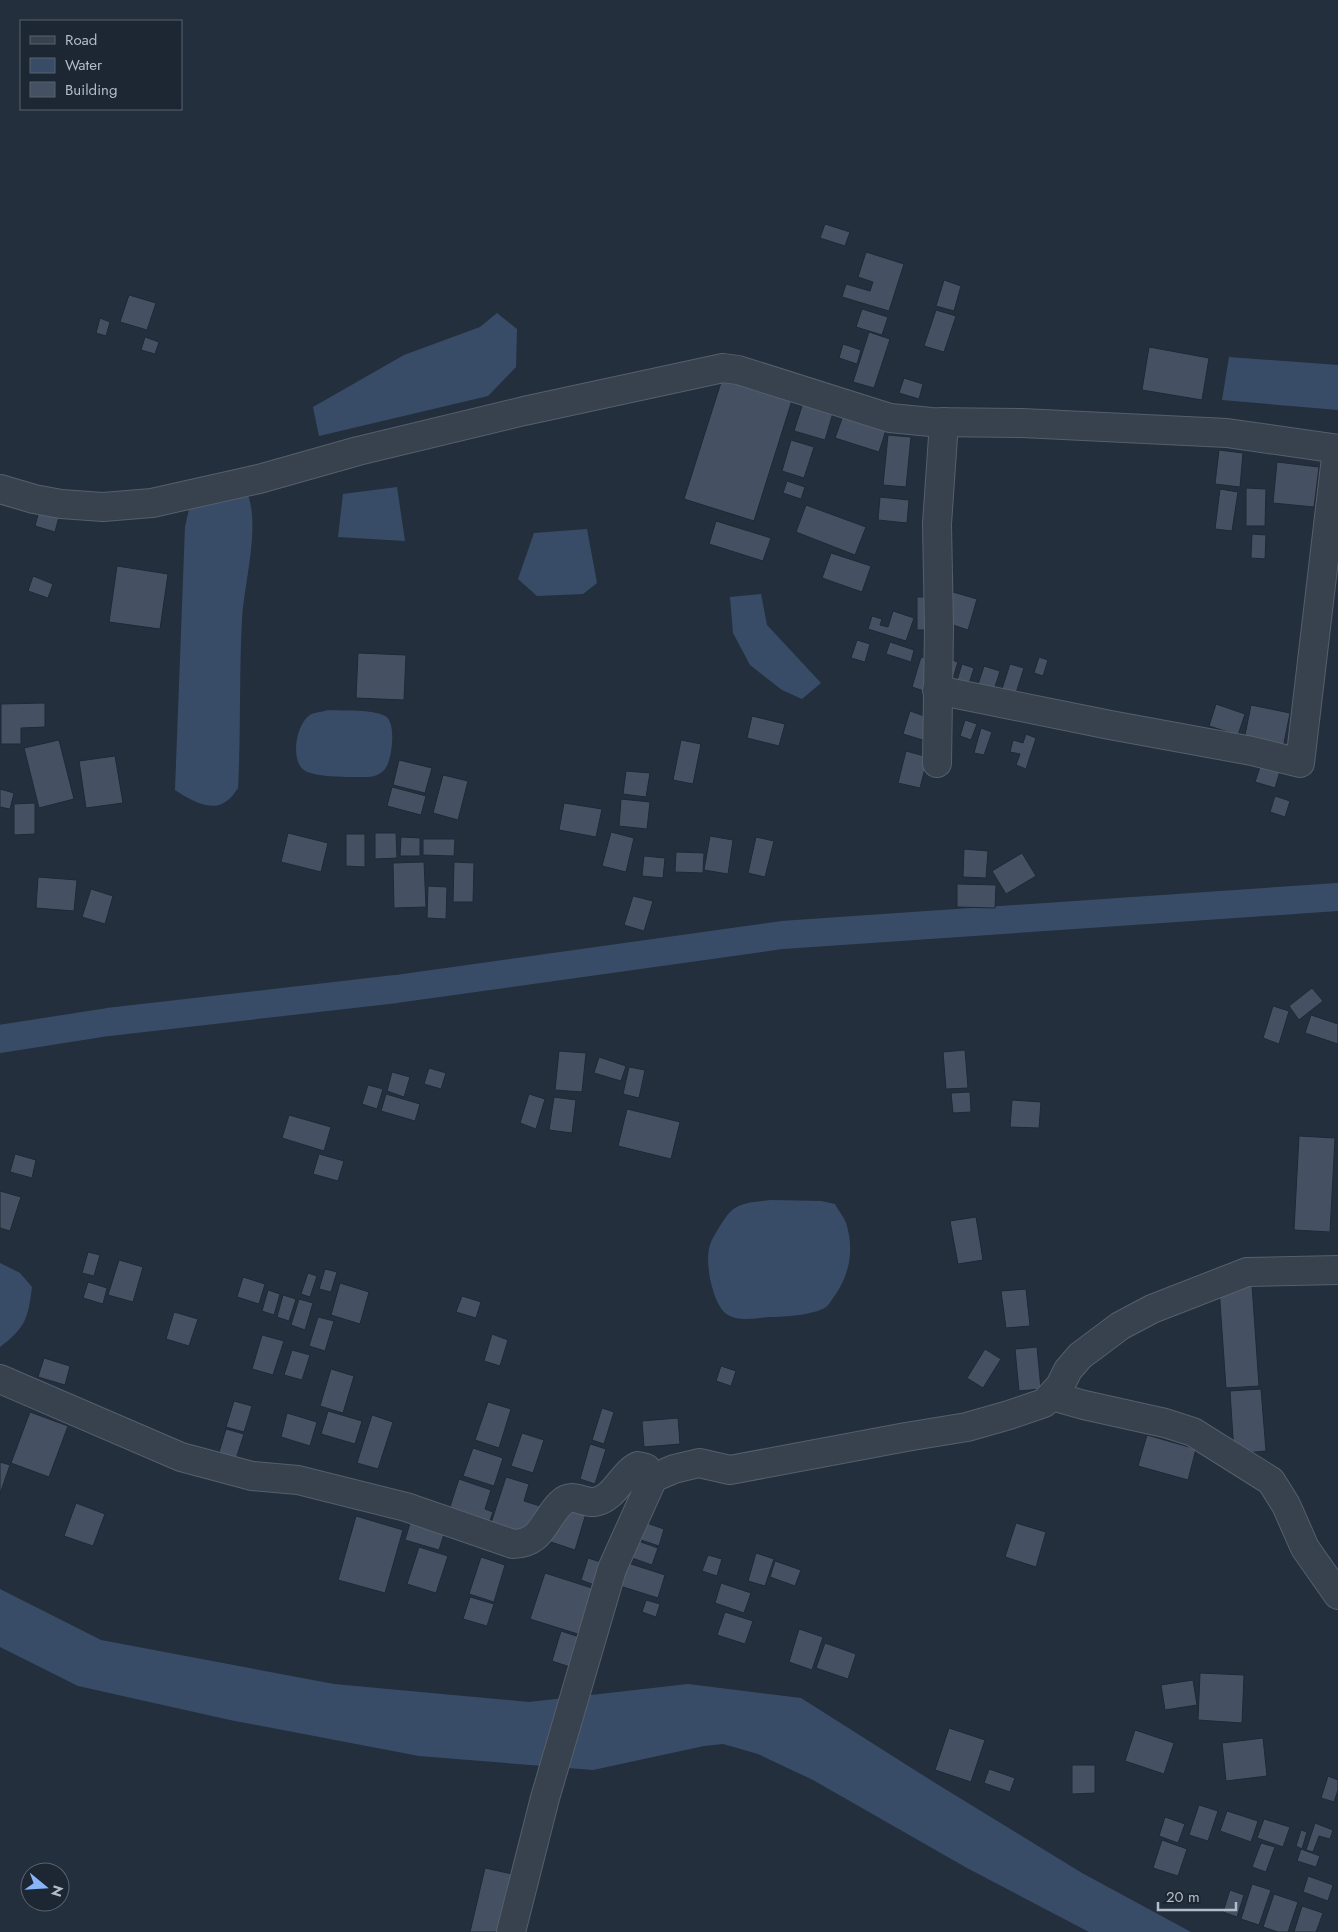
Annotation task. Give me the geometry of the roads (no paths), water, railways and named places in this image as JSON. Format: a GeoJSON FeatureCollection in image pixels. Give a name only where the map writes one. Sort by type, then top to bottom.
{"type":"FeatureCollection","features":[{"type":"Feature","properties":{"kind":"street"},"geometry":{"type":"LineString","coordinates":[[0,489],[34,499],[102,508],[152,503],[259,479],[358,451],[524,411],[723,368],[738,370],[890,418],[944,422],[1022,423],[1227,433],[1338,449],[1300,763],[1252,751],[937,690]]}},
{"type":"Feature","properties":{"kind":"street"},"geometry":{"type":"LineString","coordinates":[[937,763],[939,628],[937,524],[944,422]]}},
{"type":"Feature","properties":{"kind":"street"},"geometry":{"type":"LineString","coordinates":[[511,1932],[545,1798],[612,1569],[653,1478],[674,1469],[699,1464],[730,1470],[967,1427],[1044,1403],[1060,1386],[1068,1370],[1080,1356],[1120,1326],[1152,1310],[1247,1272],[1338,1270]]}},
{"type":"Feature","properties":{"kind":"street"},"geometry":{"type":"LineString","coordinates":[[0,1379],[181,1456],[252,1476],[298,1480],[406,1507],[513,1544],[524,1544],[531,1540],[564,1499],[579,1498],[594,1502],[606,1496],[625,1478],[630,1470],[638,1466],[646,1468],[653,1478]]}},
{"type":"Feature","properties":{"kind":"street"},"geometry":{"type":"LineString","coordinates":[[1052,1396],[1164,1423],[1192,1432],[1271,1481],[1286,1505],[1304,1548],[1338,1595]]}},
{"type":"Feature","properties":{"kind":"water"},"geometry":{"type":"Polygon","coordinates":[[[497,313],[517,329],[516,367],[488,396],[319,436],[313,407],[404,355],[480,327],[497,313]]]}},
{"type":"Feature","properties":{"kind":"water"},"geometry":{"type":"Polygon","coordinates":[[[1229,357],[1338,365],[1338,410],[1222,400],[1229,357]]]}},
{"type":"Feature","properties":{"kind":"water"},"geometry":{"type":"Polygon","coordinates":[[[397,487],[405,541],[338,537],[343,494],[397,487]]]}},
{"type":"Feature","properties":{"kind":"water"},"geometry":{"type":"Polygon","coordinates":[[[248,495],[251,509],[252,540],[242,619],[238,788],[229,799],[215,806],[201,804],[175,790],[185,527],[189,509],[197,501],[248,495]]]}},
{"type":"Feature","properties":{"kind":"water"},"geometry":{"type":"Polygon","coordinates":[[[587,529],[597,583],[583,594],[537,596],[518,579],[534,533],[587,529]]]}},
{"type":"Feature","properties":{"kind":"water"},"geometry":{"type":"Polygon","coordinates":[[[761,594],[767,625],[821,683],[802,699],[782,690],[750,665],[733,633],[730,597],[761,594]]]}},
{"type":"Feature","properties":{"kind":"water"},"geometry":{"type":"Polygon","coordinates":[[[328,710],[373,712],[385,716],[389,720],[392,733],[391,750],[388,764],[383,771],[373,776],[354,777],[325,776],[309,773],[304,770],[297,758],[296,751],[296,742],[301,726],[310,715],[328,710]]]}},
{"type":"Feature","properties":{"kind":"water"},"geometry":{"type":"Polygon","coordinates":[[[771,1200],[821,1201],[835,1204],[845,1221],[849,1233],[850,1253],[847,1272],[839,1290],[827,1306],[821,1310],[791,1316],[749,1319],[733,1317],[721,1308],[710,1279],[708,1253],[711,1243],[725,1219],[735,1208],[749,1203],[771,1200]]]}},
{"type":"Feature","properties":{"kind":"water"},"geometry":{"type":"Polygon","coordinates":[[[0,1263],[20,1273],[32,1287],[29,1307],[24,1321],[15,1334],[0,1347],[0,1263]]]}},
{"type":"Feature","properties":{"kind":"water"},"geometry":{"type":"Polygon","coordinates":[[[0,1589],[101,1640],[334,1684],[529,1702],[688,1684],[801,1698],[1082,1873],[1191,1932],[1089,1932],[967,1868],[813,1780],[758,1754],[723,1744],[704,1746],[593,1770],[419,1756],[230,1720],[78,1686],[0,1647],[0,1589]]]}},
{"type":"Feature","properties":{"kind":"waterway"},"geometry":{"type":"LineString","coordinates":[[0,1039],[108,1022],[396,989],[782,935],[1338,897]]}}]}
